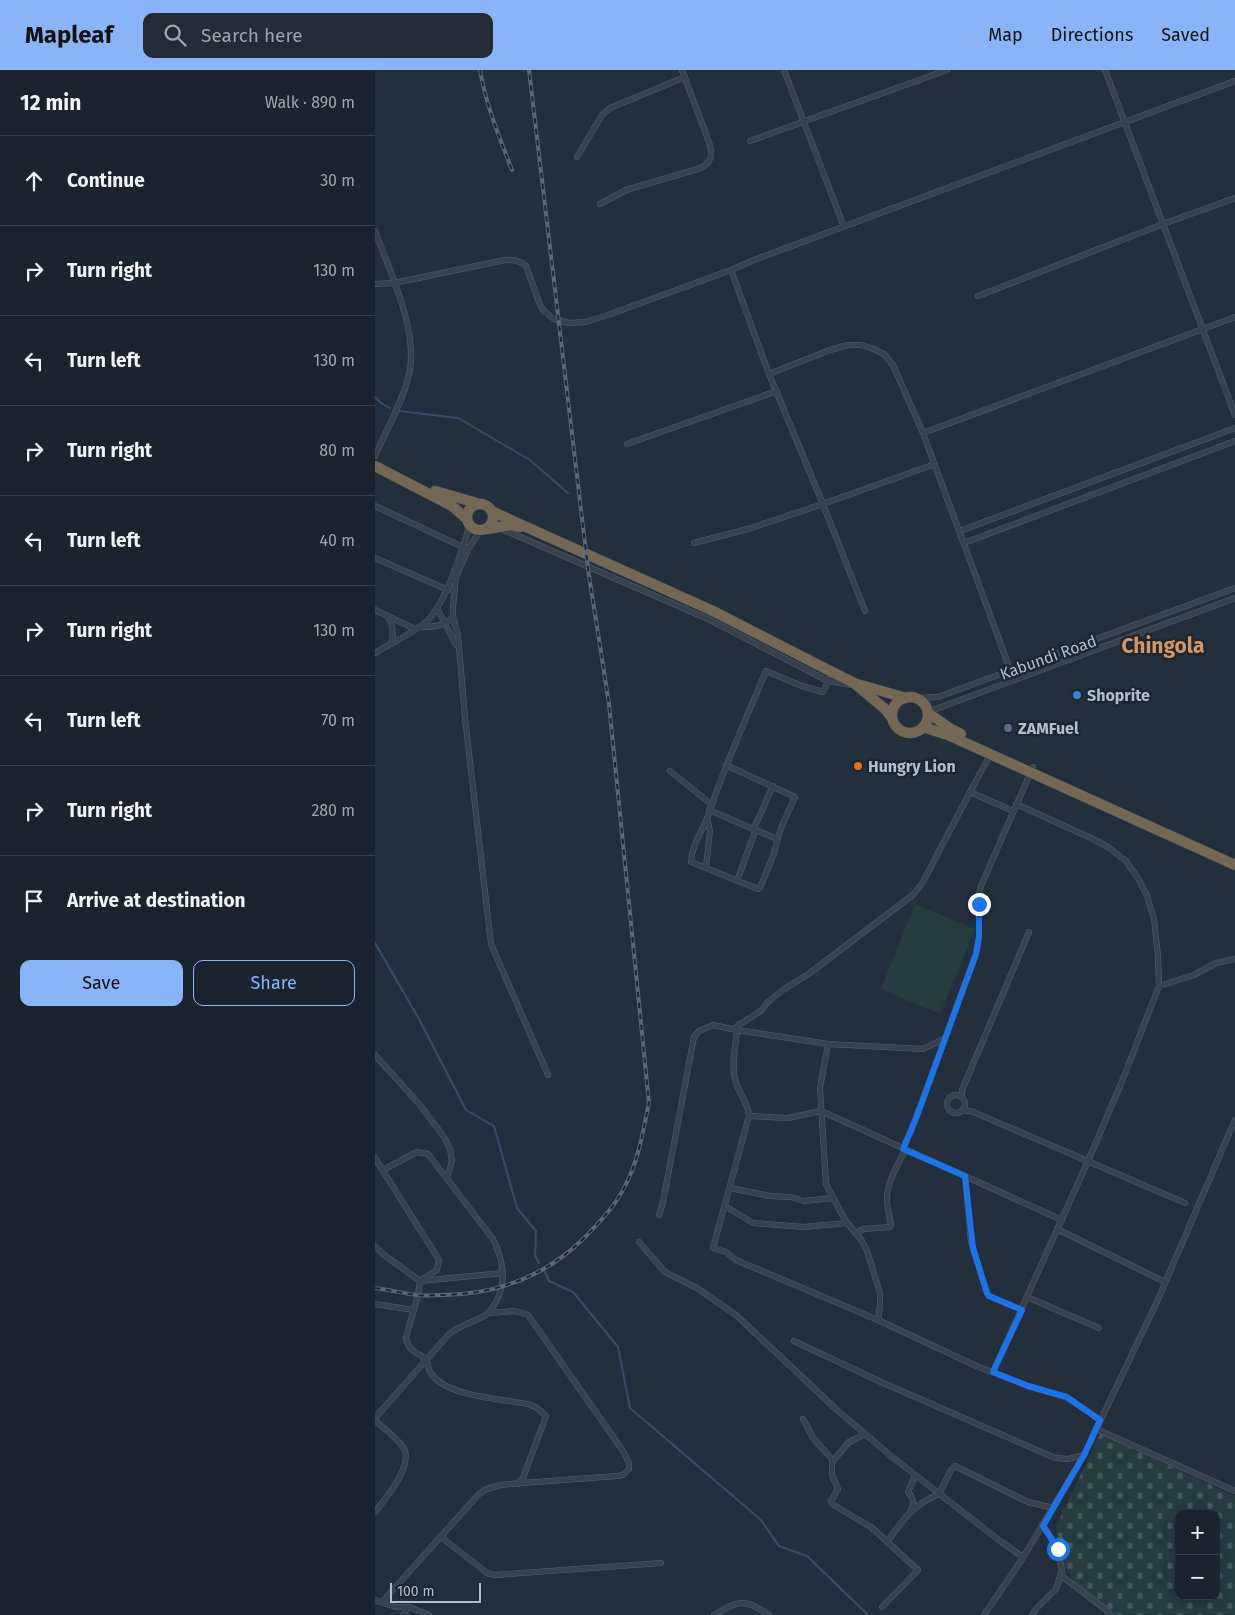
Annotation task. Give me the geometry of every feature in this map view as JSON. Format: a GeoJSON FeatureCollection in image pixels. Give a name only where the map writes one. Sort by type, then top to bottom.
{"type":"FeatureCollection","features":[{"type":"Feature","properties":{"kind":"highway"},"geometry":{"type":"LineString","coordinates":[[375,466],[452,506],[477,530],[511,525],[535,530]]}},
{"type":"Feature","properties":{"kind":"highway"},"geometry":{"type":"LineString","coordinates":[[412,484],[487,506],[493,515],[492,523],[488,528]]}},
{"type":"Feature","properties":{"kind":"highway"},"geometry":{"type":"LineString","coordinates":[[468,522],[469,511],[479,504]]}},
{"type":"Feature","properties":{"kind":"highway"},"geometry":{"type":"LineString","coordinates":[[491,511],[713,611],[842,677],[885,709],[893,718]]}},
{"type":"Feature","properties":{"kind":"highway"},"geometry":{"type":"LineString","coordinates":[[855,685],[923,702],[928,713],[946,726],[1235,865]]}},
{"type":"Feature","properties":{"kind":"highway"},"geometry":{"type":"LineString","coordinates":[[911,698],[895,705],[894,723],[902,731],[913,733],[923,728],[927,721],[928,713]]}},
{"type":"Feature","properties":{"kind":"highway"},"geometry":{"type":"LineString","coordinates":[[923,728],[948,735],[990,754],[1032,769],[1235,858]]}},
{"type":"Feature","properties":{"kind":"street"},"geometry":{"type":"LineString","coordinates":[[600,204],[626,190],[701,168],[709,161],[711,157],[709,145],[682,70]]}},
{"type":"Feature","properties":{"kind":"street"},"geometry":{"type":"LineString","coordinates":[[784,70],[844,226]]}},
{"type":"Feature","properties":{"kind":"street"},"geometry":{"type":"LineString","coordinates":[[750,141],[947,70]]}},
{"type":"Feature","properties":{"kind":"street"},"geometry":{"type":"LineString","coordinates":[[1105,70],[1235,415]]}},
{"type":"Feature","properties":{"kind":"street"},"geometry":{"type":"LineString","coordinates":[[577,157],[602,116],[610,108],[685,77]]}},
{"type":"Feature","properties":{"kind":"street"},"geometry":{"type":"LineString","coordinates":[[375,284],[394,283],[505,260],[523,262],[544,311],[554,319],[569,323],[585,322],[731,270],[753,260],[1235,81]]}},
{"type":"Feature","properties":{"kind":"street"},"geometry":{"type":"LineString","coordinates":[[978,296],[1235,198]]}},
{"type":"Feature","properties":{"kind":"street"},"geometry":{"type":"LineString","coordinates":[[375,232],[406,318],[411,355],[409,375],[403,392],[375,456]]}},
{"type":"Feature","properties":{"kind":"street"},"geometry":{"type":"LineString","coordinates":[[731,270],[769,374],[865,611]]}},
{"type":"Feature","properties":{"kind":"street"},"geometry":{"type":"LineString","coordinates":[[923,433],[1235,317]]}},
{"type":"Feature","properties":{"kind":"street"},"geometry":{"type":"LineString","coordinates":[[769,374],[830,350],[848,345],[861,344],[871,348],[883,354],[893,364],[935,464],[1014,680]]}},
{"type":"Feature","properties":{"kind":"street"},"geometry":{"type":"LineString","coordinates":[[627,444],[777,391]]}},
{"type":"Feature","properties":{"kind":"street"},"geometry":{"type":"LineString","coordinates":[[959,531],[1235,428]]}},
{"type":"Feature","properties":{"kind":"street"},"geometry":{"type":"LineString","coordinates":[[964,543],[1235,441]]}},
{"type":"Feature","properties":{"kind":"street"},"geometry":{"type":"LineString","coordinates":[[1148,460],[1153,472]]}},
{"type":"Feature","properties":{"kind":"street"},"geometry":{"type":"LineString","coordinates":[[694,543],[748,530],[935,464]]}},
{"type":"Feature","properties":{"kind":"street"},"geometry":{"type":"LineString","coordinates":[[1051,496],[1056,508]]}},
{"type":"Feature","properties":{"kind":"street"},"geometry":{"type":"LineString","coordinates":[[375,506],[465,548]]}},
{"type":"Feature","properties":{"kind":"street"},"geometry":{"type":"LineString","coordinates":[[468,522],[465,548],[456,577],[453,617],[458,635],[491,944],[548,1075]]}},
{"type":"Feature","properties":{"kind":"street"},"geometry":{"type":"LineString","coordinates":[[375,653],[432,617],[465,548],[488,528],[537,543],[708,619],[828,682],[855,685]]}},
{"type":"Feature","properties":{"kind":"street"},"geometry":{"type":"LineString","coordinates":[[375,558],[454,592]]}},
{"type":"Feature","properties":{"kind":"street","name":"Kabundi Road"},"geometry":{"type":"LineString","coordinates":[[911,698],[938,697],[1235,588]]}},
{"type":"Feature","properties":{"kind":"street","name":"Kabundi Road"},"geometry":{"type":"LineString","coordinates":[[928,713],[1235,598]]}},
{"type":"Feature","properties":{"kind":"street"},"geometry":{"type":"LineString","coordinates":[[1201,600],[1204,609]]}},
{"type":"Feature","properties":{"kind":"street"},"geometry":{"type":"LineString","coordinates":[[437,608],[458,648]]}},
{"type":"Feature","properties":{"kind":"street"},"geometry":{"type":"LineString","coordinates":[[375,610],[417,628],[437,626],[453,617]]}},
{"type":"Feature","properties":{"kind":"street"},"geometry":{"type":"LineString","coordinates":[[388,616],[394,633],[392,642]]}},
{"type":"Feature","properties":{"kind":"street"},"geometry":{"type":"LineString","coordinates":[[437,626],[451,634]]}},
{"type":"Feature","properties":{"kind":"street"},"geometry":{"type":"LineString","coordinates":[[726,765],[795,797],[781,828],[761,888],[755,889],[693,864],[691,860],[696,841],[726,765],[766,671],[802,686],[823,692],[829,678],[842,677]]}},
{"type":"Feature","properties":{"kind":"street"},"geometry":{"type":"LineString","coordinates":[[946,726],[943,714],[950,705]]}},
{"type":"Feature","properties":{"kind":"street"},"geometry":{"type":"LineString","coordinates":[[736,1028],[761,1011],[768,1002],[783,990],[810,973],[915,894],[990,754]]}},
{"type":"Feature","properties":{"kind":"street"},"geometry":{"type":"LineString","coordinates":[[855,1232],[871,1228],[890,1227],[891,1225],[887,1193],[976,954],[979,937],[979,894],[981,886],[1032,769]]}},
{"type":"Feature","properties":{"kind":"street"},"geometry":{"type":"LineString","coordinates":[[670,770],[710,807],[777,839]]}},
{"type":"Feature","properties":{"kind":"street"},"geometry":{"type":"LineString","coordinates":[[737,881],[755,829],[773,786]]}},
{"type":"Feature","properties":{"kind":"street"},"geometry":{"type":"LineString","coordinates":[[971,792],[1013,811]]}},
{"type":"Feature","properties":{"kind":"street"},"geometry":{"type":"LineString","coordinates":[[993,1372],[1088,1161],[1123,1079],[1159,986],[1154,919],[1147,896],[1138,878],[1125,861],[1108,847],[1091,838],[1016,804]]}},
{"type":"Feature","properties":{"kind":"street"},"geometry":{"type":"LineString","coordinates":[[706,868],[710,830],[707,817]]}},
{"type":"Feature","properties":{"kind":"street"},"geometry":{"type":"LineString","coordinates":[[962,1110],[962,1090],[1029,932]]}},
{"type":"Feature","properties":{"kind":"street"},"geometry":{"type":"LineString","coordinates":[[1159,986],[1194,975],[1215,963],[1235,959]]}},
{"type":"Feature","properties":{"kind":"street"},"geometry":{"type":"LineString","coordinates":[[659,1215],[695,1035],[708,1026],[736,1028],[828,1044],[923,1049],[944,1040]]}},
{"type":"Feature","properties":{"kind":"street"},"geometry":{"type":"LineString","coordinates":[[736,1028],[734,1073],[749,1116],[713,1248],[726,1252],[736,1260],[878,1320],[961,1359],[1028,1386],[1067,1397],[1100,1420]]}},
{"type":"Feature","properties":{"kind":"street"},"geometry":{"type":"LineString","coordinates":[[828,1044],[821,1074],[820,1088],[826,1184],[847,1224],[855,1232],[867,1251],[877,1283],[880,1306],[878,1320]]}},
{"type":"Feature","properties":{"kind":"street"},"geometry":{"type":"LineString","coordinates":[[375,1055],[421,1105],[444,1136],[450,1148],[452,1161],[447,1178]]}},
{"type":"Feature","properties":{"kind":"street"},"geometry":{"type":"LineString","coordinates":[[962,1090],[948,1101],[949,1109],[955,1112],[962,1110],[971,1111],[1185,1203]]}},
{"type":"Feature","properties":{"kind":"street"},"geometry":{"type":"LineString","coordinates":[[954,1095],[963,1100],[971,1111]]}},
{"type":"Feature","properties":{"kind":"street"},"geometry":{"type":"LineString","coordinates":[[749,1116],[788,1118],[821,1111],[1061,1220]]}},
{"type":"Feature","properties":{"kind":"street"},"geometry":{"type":"LineString","coordinates":[[985,1615],[1043,1526],[1084,1455],[1156,1304],[1235,1120]]}},
{"type":"Feature","properties":{"kind":"street"},"geometry":{"type":"LineString","coordinates":[[383,1170],[417,1152],[428,1154],[493,1239],[499,1250],[503,1273],[502,1287],[489,1313]]}},
{"type":"Feature","properties":{"kind":"street"},"geometry":{"type":"LineString","coordinates":[[375,1158],[439,1260],[437,1270],[420,1281],[407,1333],[407,1342],[413,1352],[425,1360],[430,1374],[439,1382],[452,1389],[528,1404],[546,1416],[523,1478],[518,1484]]}},
{"type":"Feature","properties":{"kind":"street"},"geometry":{"type":"LineString","coordinates":[[965,1176],[973,1248],[987,1293],[989,1296],[1022,1310]]}},
{"type":"Feature","properties":{"kind":"street"},"geometry":{"type":"LineString","coordinates":[[730,1188],[770,1196],[791,1197],[804,1201],[833,1198]]}},
{"type":"Feature","properties":{"kind":"street"},"geometry":{"type":"LineString","coordinates":[[725,1206],[753,1223],[804,1227],[847,1224]]}},
{"type":"Feature","properties":{"kind":"street"},"geometry":{"type":"LineString","coordinates":[[1057,1229],[1165,1282]]}},
{"type":"Feature","properties":{"kind":"street"},"geometry":{"type":"LineString","coordinates":[[639,1242],[665,1272],[697,1288],[737,1315],[865,1434],[939,1494],[1023,1558]]}},
{"type":"Feature","properties":{"kind":"street"},"geometry":{"type":"LineString","coordinates":[[375,1246],[420,1281],[503,1273]]}},
{"type":"Feature","properties":{"kind":"street"},"geometry":{"type":"LineString","coordinates":[[1027,1297],[1099,1328]]}},
{"type":"Feature","properties":{"kind":"street"},"geometry":{"type":"LineString","coordinates":[[375,1304],[413,1310]]}},
{"type":"Feature","properties":{"kind":"street"},"geometry":{"type":"LineString","coordinates":[[375,1512],[392,1491],[405,1462],[403,1448],[375,1419],[425,1360],[455,1329],[489,1313],[515,1311],[528,1315],[623,1450],[629,1463],[627,1473],[623,1475],[497,1485],[479,1494],[382,1602]]}},
{"type":"Feature","properties":{"kind":"street"},"geometry":{"type":"LineString","coordinates":[[794,1341],[881,1382],[1055,1458],[1068,1459],[1084,1455]]}},
{"type":"Feature","properties":{"kind":"street"},"geometry":{"type":"LineString","coordinates":[[803,1419],[813,1438],[830,1456],[832,1475],[838,1489],[831,1504],[864,1523],[917,1570],[882,1607]]}},
{"type":"Feature","properties":{"kind":"street"},"geometry":{"type":"LineString","coordinates":[[1095,1429],[1235,1491]]}},
{"type":"Feature","properties":{"kind":"street"},"geometry":{"type":"LineString","coordinates":[[832,1463],[849,1442],[865,1434]]}},
{"type":"Feature","properties":{"kind":"street"},"geometry":{"type":"LineString","coordinates":[[887,1542],[911,1511],[924,1500],[939,1494],[955,1466],[1028,1502],[1053,1508]]}},
{"type":"Feature","properties":{"kind":"street"},"geometry":{"type":"LineString","coordinates":[[911,1511],[914,1504],[913,1498],[907,1492],[915,1475]]}},
{"type":"Feature","properties":{"kind":"street"},"geometry":{"type":"LineString","coordinates":[[1032,1615],[1056,1589],[1061,1573],[1058,1549],[1043,1526]]}},
{"type":"Feature","properties":{"kind":"street"},"geometry":{"type":"LineString","coordinates":[[441,1537],[487,1572],[495,1575],[661,1563]]}},
{"type":"Feature","properties":{"kind":"street"},"geometry":{"type":"LineString","coordinates":[[1061,1573],[1067,1581],[1105,1609],[1110,1615]]}},
{"type":"Feature","properties":{"kind":"street"},"geometry":{"type":"LineString","coordinates":[[375,1600],[396,1607],[409,1607],[429,1615]]}},
{"type":"Feature","properties":{"kind":"street"},"geometry":{"type":"LineString","coordinates":[[714,1615],[731,1605],[741,1603],[753,1604],[769,1615]]}},
{"type":"Feature","properties":{"kind":"street"},"geometry":{"type":"LineString","coordinates":[[403,1615],[409,1607]]}},
{"type":"Feature","properties":{"kind":"green space"},"geometry":{"type":"Polygon","coordinates":[[[915,904],[975,929],[940,1014],[881,989],[915,904]]]}},
{"type":"Feature","properties":{"kind":"green space"},"geometry":{"type":"Polygon","coordinates":[[[1100,1434],[1235,1496],[1235,1615],[1113,1615],[1080,1587],[1064,1568],[1056,1527],[1100,1434]]]}},
{"type":"Feature","properties":{"kind":"waterway"},"geometry":{"type":"LineString","coordinates":[[375,397],[390,408]]}},
{"type":"Feature","properties":{"kind":"waterway"},"geometry":{"type":"LineString","coordinates":[[399,411],[458,418],[530,460],[568,493]]}},
{"type":"Feature","properties":{"kind":"waterway"},"geometry":{"type":"LineString","coordinates":[[375,943],[419,1019],[466,1110],[494,1126],[517,1208],[536,1231],[535,1256],[539,1263]]}},
{"type":"Feature","properties":{"kind":"waterway"},"geometry":{"type":"LineString","coordinates":[[545,1272],[549,1281],[573,1292],[618,1347],[630,1408],[761,1520],[779,1546],[807,1556],[868,1615]]}},
{"type":"Feature","properties":{"kind":"railway"},"geometry":{"type":"LineString","coordinates":[[480,70],[489,108],[512,170]]}},
{"type":"Feature","properties":{"kind":"railway"},"geometry":{"type":"LineString","coordinates":[[375,1288],[419,1295],[463,1294],[501,1287],[554,1263],[590,1232],[618,1199],[637,1155],[649,1103],[609,704],[588,569],[529,70]]}},
{"type":"Feature","properties":{"kind":"place","name":"Shoprite"},"geometry":{"type":"Point","coordinates":[1077,695]}},
{"type":"Feature","properties":{"kind":"place","name":"ZAMFuel"},"geometry":{"type":"Point","coordinates":[1008,728]}},
{"type":"Feature","properties":{"kind":"place","name":"Hungry Lion"},"geometry":{"type":"Point","coordinates":[858,766]}},
{"type":"Feature","properties":{"kind":"district","name":"Chingola"},"geometry":{"type":"Point","coordinates":[1163,646]}},
{"type":"Feature","properties":{"kind":"route"},"geometry":{"type":"LineString","coordinates":[[979,904],[980,922],[976,954],[903,1149],[965,1176],[969,1229],[987,1293],[989,1296],[1022,1310],[993,1372],[1028,1386],[1067,1397],[1100,1420],[1084,1455],[1043,1526],[1058,1549]]}}]}
